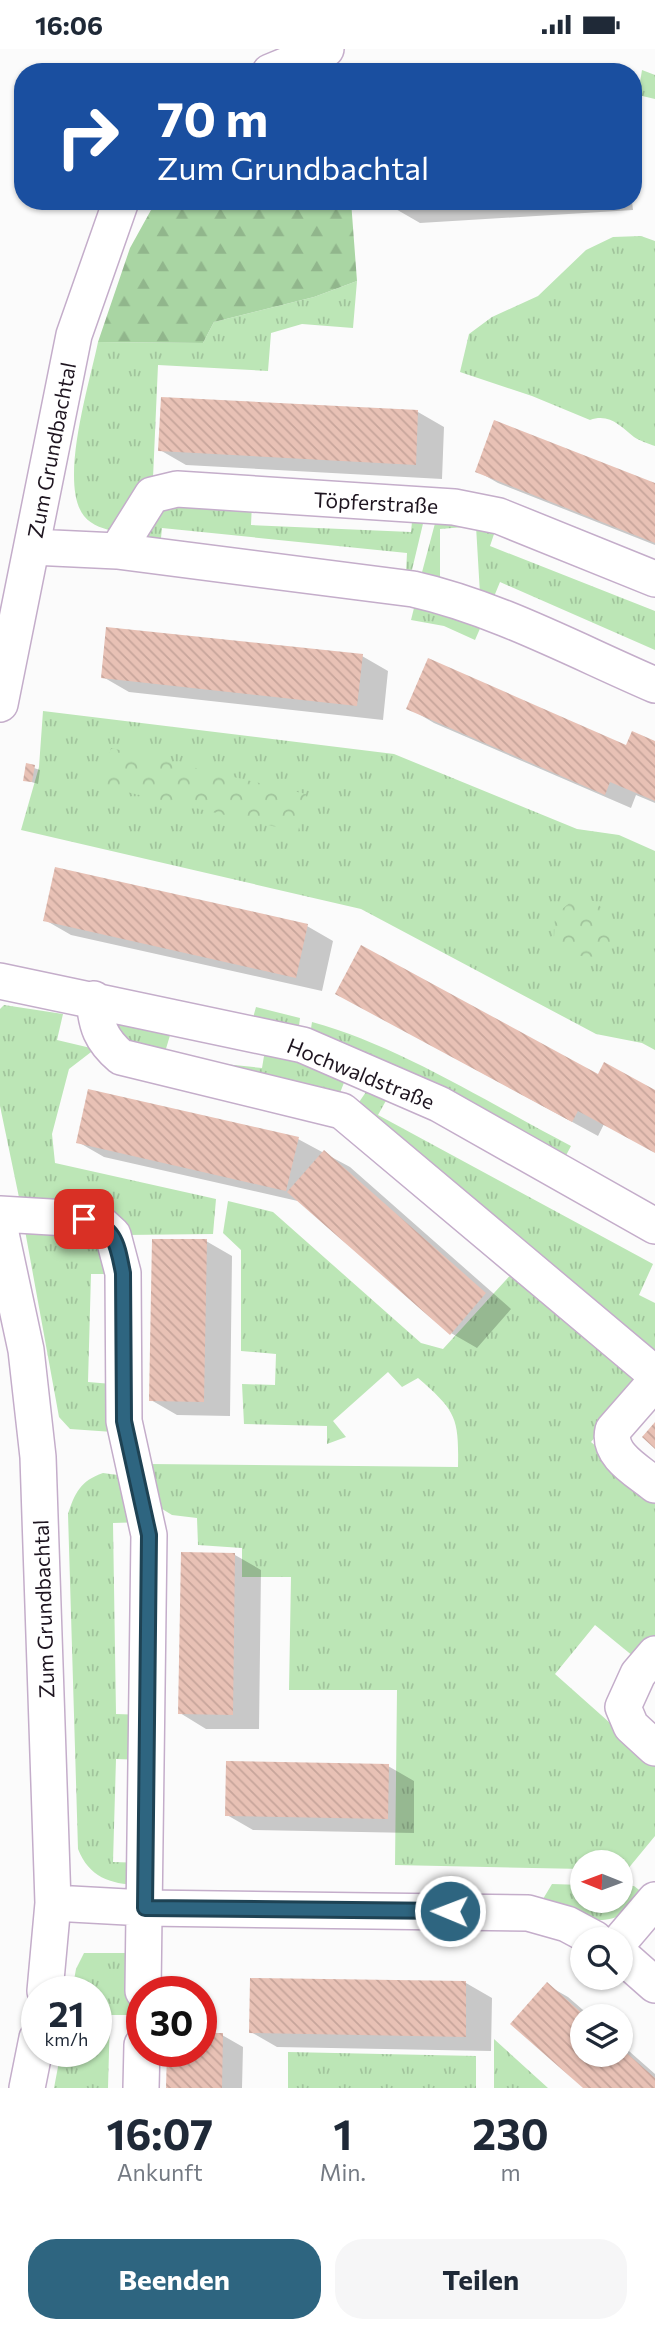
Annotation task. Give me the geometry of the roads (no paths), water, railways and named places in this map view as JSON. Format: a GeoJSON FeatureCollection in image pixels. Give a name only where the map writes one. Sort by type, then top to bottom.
{"type":"FeatureCollection","features":[{"type":"Feature","properties":{"kind":"street"},"geometry":{"type":"LineString","coordinates":[[292,63],[326,49]]}},
{"type":"Feature","properties":{"kind":"street","name":"Zum Grundbachtal"},"geometry":{"type":"LineString","coordinates":[[0,704],[74,335],[118,210]]}},
{"type":"Feature","properties":{"kind":"street","name":"Töpferstraße"},"geometry":{"type":"LineString","coordinates":[[117,551],[152,495],[177,489],[454,507],[499,516],[655,579]]}},
{"type":"Feature","properties":{"kind":"street"},"geometry":{"type":"LineString","coordinates":[[32,547],[117,551],[413,589],[444,596],[655,685]]}},
{"type":"Feature","properties":{"kind":"street","name":"Hochwaldstraße"},"geometry":{"type":"LineString","coordinates":[[0,981],[303,1045],[439,1104],[655,1226]]}},
{"type":"Feature","properties":{"kind":"street"},"geometry":{"type":"LineString","coordinates":[[94,999],[96,1024],[104,1043],[121,1057],[342,1111],[655,1374]]}},
{"type":"Feature","properties":{"kind":"street"},"geometry":{"type":"LineString","coordinates":[[342,1111],[364,1071]]}},
{"type":"Feature","properties":{"kind":"street"},"geometry":{"type":"LineString","coordinates":[[0,1214],[84,1219],[102,1224],[113,1235],[123,1273],[124,1421],[149,1535],[143,1976]]}},
{"type":"Feature","properties":{"kind":"street","name":"Zum Grundbachtal"},"geometry":{"type":"LineString","coordinates":[[0,1229],[26,1350],[38,1457],[53,1903],[47,1976]]}},
{"type":"Feature","properties":{"kind":"street"},"geometry":{"type":"LineString","coordinates":[[655,1382],[613,1430],[611,1438],[614,1450],[655,1485]]}},
{"type":"Feature","properties":{"kind":"street"},"geometry":{"type":"LineString","coordinates":[[655,1654],[638,1674],[623,1707],[631,1727],[655,1748]]}},
{"type":"Feature","properties":{"kind":"street"},"geometry":{"type":"LineString","coordinates":[[632,1927],[655,1900]]}},
{"type":"Feature","properties":{"kind":"street"},"geometry":{"type":"LineString","coordinates":[[53,1903],[145,1908],[528,1913],[573,1927]]}},
{"type":"Feature","properties":{"kind":"street"},"geometry":{"type":"LineString","coordinates":[[633,1966],[655,1985]]}},
{"type":"Feature","properties":{"kind":"street"},"geometry":{"type":"LineString","coordinates":[[27,2088],[31,2067]]}},
{"type":"Feature","properties":{"kind":"street"},"geometry":{"type":"LineString","coordinates":[[141,2067],[141,2088]]}}]}
